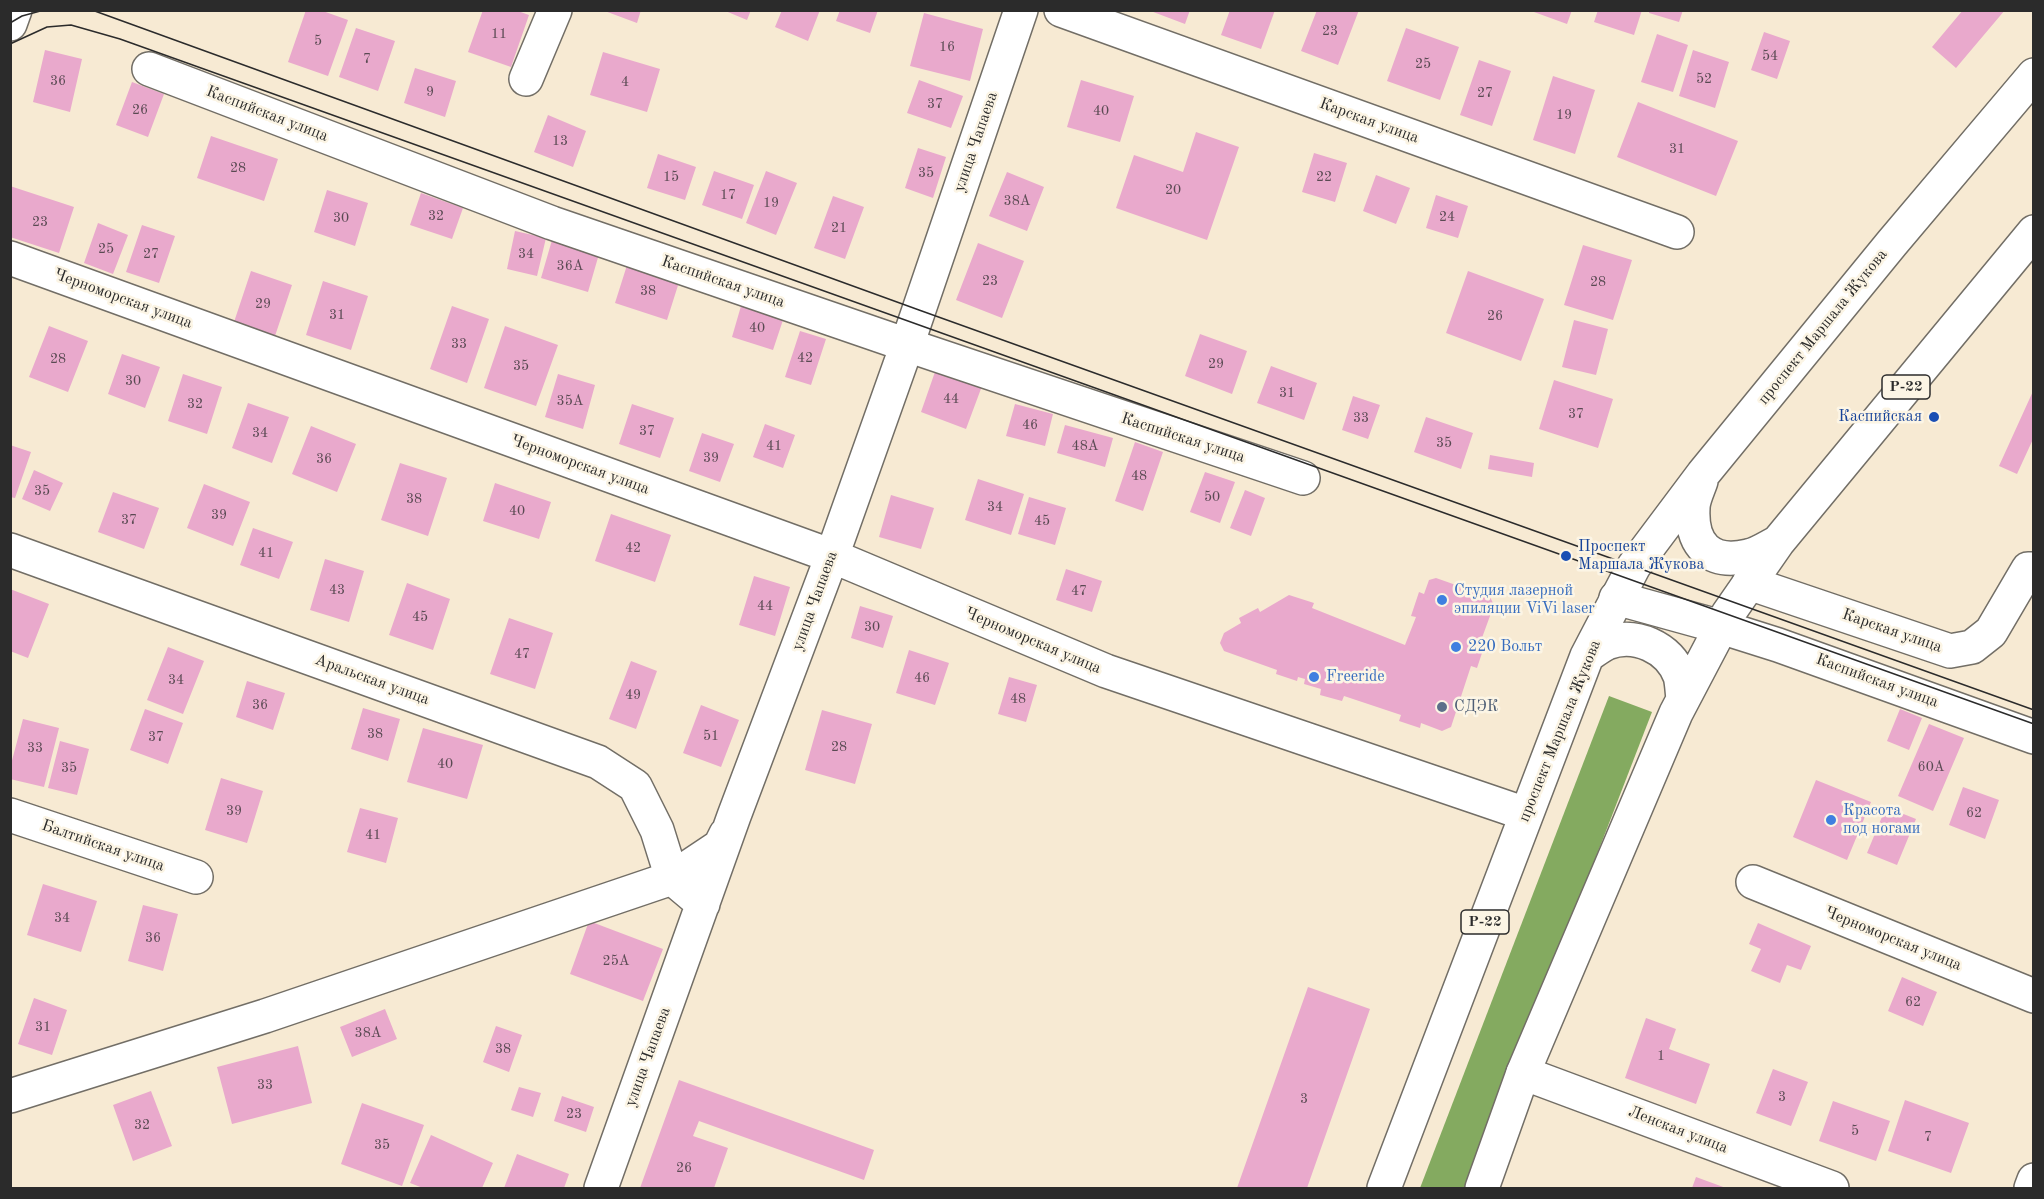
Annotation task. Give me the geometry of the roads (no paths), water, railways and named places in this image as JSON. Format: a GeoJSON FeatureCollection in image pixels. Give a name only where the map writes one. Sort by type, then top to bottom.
{"type":"FeatureCollection","features":[{"type":"Feature","properties":{"kind":"main road"},"geometry":{"type":"LineString","coordinates":[[10,24],[15,10]]}},
{"type":"Feature","properties":{"kind":"main road"},"geometry":{"type":"LineString","coordinates":[[526,79],[555,10]]}},
{"type":"Feature","properties":{"kind":"main road","name":"улица Чапаева"},"geometry":{"type":"LineString","coordinates":[[601,1188],[734,816],[832,556],[1022,10]]}},
{"type":"Feature","properties":{"kind":"main road","name":"Карская улица"},"geometry":{"type":"LineString","coordinates":[[1061,10],[1677,232]]}},
{"type":"Feature","properties":{"kind":"main road","name":"Каспийская улица"},"geometry":{"type":"LineString","coordinates":[[149,69],[552,223],[1303,478]]}},
{"type":"Feature","properties":{"kind":"main road","name":"проспект Маршала Жукова"},"geometry":{"type":"LineString","coordinates":[[1384,1188],[1587,656],[1634,566],[1703,474],[1892,243],[2034,75]]}},
{"type":"Feature","properties":{"kind":"main road","name":"Р-22"},"geometry":{"type":"LineString","coordinates":[[1482,1188],[1523,1073],[1683,699],[1721,627],[1778,542],[2034,232]]}},
{"type":"Feature","properties":{"kind":"main road","name":"Черноморская улица"},"geometry":{"type":"LineString","coordinates":[[10,258],[832,556],[1106,671],[1526,814]]}},
{"type":"Feature","properties":{"kind":"main road"},"geometry":{"type":"LineString","coordinates":[[1703,474],[1693,506],[1694,534],[1708,552],[1731,559],[1750,556],[1778,542]]}},
{"type":"Feature","properties":{"kind":"main road","name":"Аральская улица"},"geometry":{"type":"LineString","coordinates":[[10,550],[598,762],[635,786],[657,830],[672,878]]}},
{"type":"Feature","properties":{"kind":"main road","name":"Карская улица"},"geometry":{"type":"LineString","coordinates":[[1749,583],[1950,651],[1972,647],[1991,632],[2028,569],[2034,569]]}},
{"type":"Feature","properties":{"kind":"main road","name":"Каспийская улица"},"geometry":{"type":"LineString","coordinates":[[1616,598],[1778,645],[2034,737]]}},
{"type":"Feature","properties":{"kind":"main road"},"geometry":{"type":"LineString","coordinates":[[1587,656],[1606,643],[1628,639],[1650,644],[1669,657],[1680,677],[1683,699]]}},
{"type":"Feature","properties":{"kind":"main road","name":"Балтийская улица"},"geometry":{"type":"LineString","coordinates":[[10,815],[196,877]]}},
{"type":"Feature","properties":{"kind":"main road"},"geometry":{"type":"LineString","coordinates":[[10,1096],[266,1016],[672,878],[720,846],[734,816]]}},
{"type":"Feature","properties":{"kind":"main road"},"geometry":{"type":"LineString","coordinates":[[672,878],[703,904]]}},
{"type":"Feature","properties":{"kind":"main road","name":"Черноморская улица"},"geometry":{"type":"LineString","coordinates":[[1753,882],[2034,996]]}},
{"type":"Feature","properties":{"kind":"main road","name":"Ленская улица"},"geometry":{"type":"LineString","coordinates":[[1523,1073],[1832,1188]]}},
{"type":"Feature","properties":{"kind":"main road"},"geometry":{"type":"LineString","coordinates":[[2031,1188],[2034,1180]]}},
{"type":"Feature","properties":{"kind":"tram line"},"geometry":{"type":"LineString","coordinates":[[10,23],[22,16],[44,10]]}},
{"type":"Feature","properties":{"kind":"tram line"},"geometry":{"type":"LineString","coordinates":[[92,10],[2034,710]]}},
{"type":"Feature","properties":{"kind":"tram line"},"geometry":{"type":"LineString","coordinates":[[10,44],[47,27],[71,25],[120,39],[2034,724]]}},
{"type":"Feature","properties":{"kind":"place","name":"Каспийская"},"geometry":{"type":"Point","coordinates":[1934,417]}},
{"type":"Feature","properties":{"kind":"place","name":"Проспект Маршала Жукова"},"geometry":{"type":"Point","coordinates":[1566,556]}},
{"type":"Feature","properties":{"kind":"place","name":"Студия лазерной эпиляции ViVi laser"},"geometry":{"type":"Point","coordinates":[1442,600]}},
{"type":"Feature","properties":{"kind":"place","name":"220 Вольт"},"geometry":{"type":"Point","coordinates":[1456,647]}},
{"type":"Feature","properties":{"kind":"place","name":"Freeride"},"geometry":{"type":"Point","coordinates":[1314,677]}},
{"type":"Feature","properties":{"kind":"place","name":"СДЭК"},"geometry":{"type":"Point","coordinates":[1442,707]}},
{"type":"Feature","properties":{"kind":"place","name":"Красота под ногами"},"geometry":{"type":"Point","coordinates":[1831,820]}}]}
